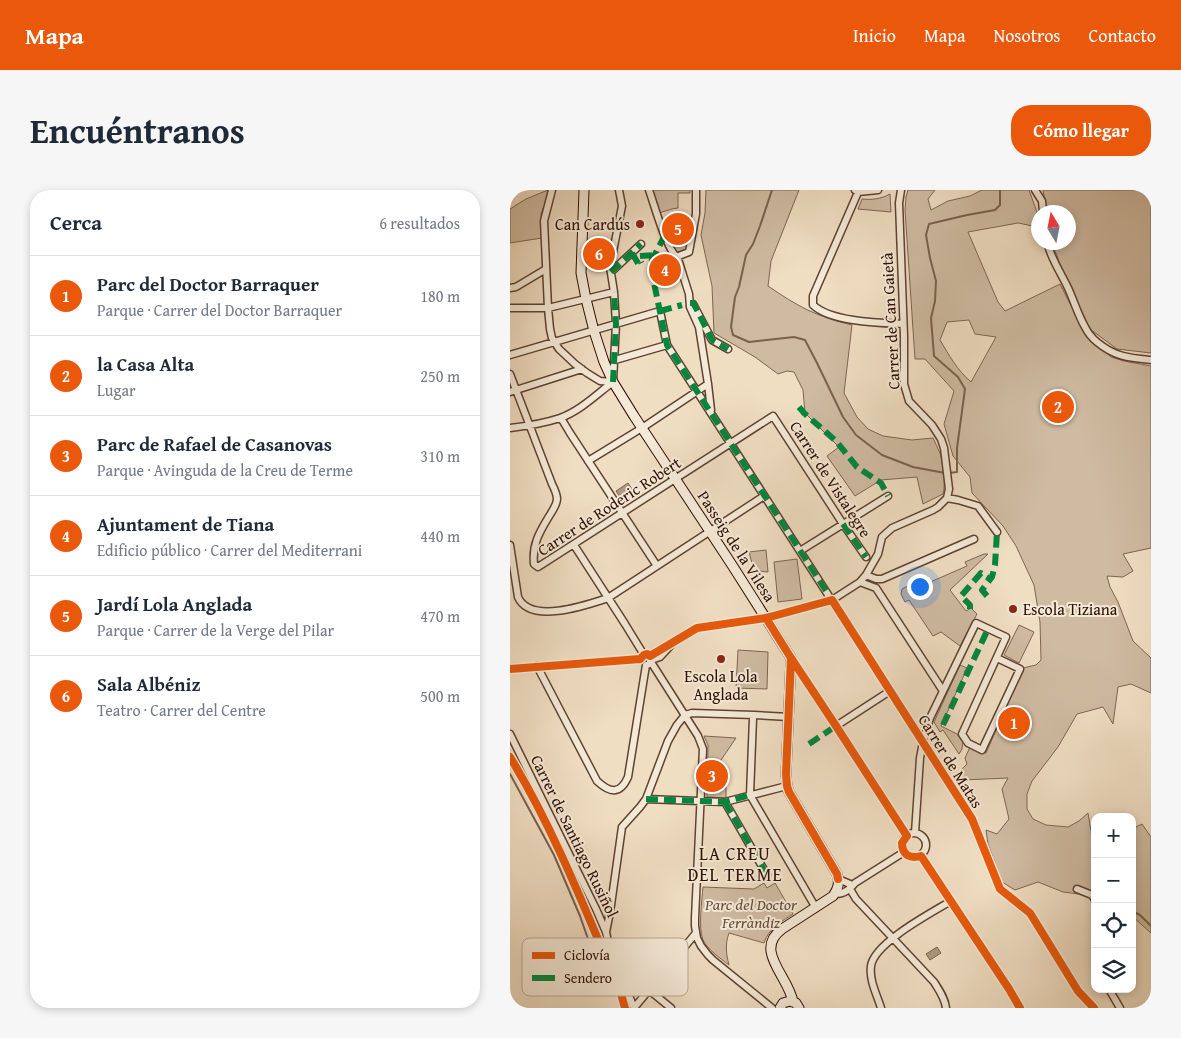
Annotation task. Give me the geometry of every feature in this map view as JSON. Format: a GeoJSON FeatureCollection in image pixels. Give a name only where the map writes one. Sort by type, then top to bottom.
{"type":"FeatureCollection","features":[{"type":"Feature","properties":{"kind":"street"},"geometry":{"type":"LineString","coordinates":[[552,190],[544,221],[548,308],[550,329],[554,343],[574,364],[600,381],[613,382]]}},
{"type":"Feature","properties":{"kind":"street","name":"Passeig de la Vilesa"},"geometry":{"type":"LineString","coordinates":[[584,190],[581,273],[594,331],[604,362],[613,382],[642,428],[791,658]]}},
{"type":"Feature","properties":{"kind":"street"},"geometry":{"type":"LineString","coordinates":[[510,428],[561,418],[581,407],[613,382],[616,324],[610,267],[622,206],[619,190]]}},
{"type":"Feature","properties":{"kind":"street"},"geometry":{"type":"LineString","coordinates":[[649,190],[665,235],[674,255],[678,259],[689,294],[690,307],[699,327],[711,413]]}},
{"type":"Feature","properties":{"kind":"street"},"geometry":{"type":"LineString","coordinates":[[676,257],[689,252],[696,214],[696,190]]}},
{"type":"Feature","properties":{"kind":"street"},"geometry":{"type":"LineString","coordinates":[[878,190],[857,191],[813,296],[813,305],[818,310],[848,319],[903,324]]}},
{"type":"Feature","properties":{"kind":"street","name":"Carrer de Can Gaietà"},"geometry":{"type":"LineString","coordinates":[[901,190],[898,203],[904,384],[909,401],[937,431],[941,439],[944,448],[949,489],[946,498]]}},
{"type":"Feature","properties":{"kind":"street"},"geometry":{"type":"LineString","coordinates":[[1035,190],[1043,205]]}},
{"type":"Feature","properties":{"kind":"street"},"geometry":{"type":"LineString","coordinates":[[611,272],[641,244]]}},
{"type":"Feature","properties":{"kind":"street"},"geometry":{"type":"LineString","coordinates":[[1050,250],[1068,287],[1082,323],[1089,333],[1104,348],[1118,355],[1151,360]]}},
{"type":"Feature","properties":{"kind":"street"},"geometry":{"type":"LineString","coordinates":[[510,288],[516,287],[546,268]]}},
{"type":"Feature","properties":{"kind":"street"},"geometry":{"type":"LineString","coordinates":[[510,308],[548,308],[614,292]]}},
{"type":"Feature","properties":{"kind":"street"},"geometry":{"type":"LineString","coordinates":[[690,303],[693,303],[696,308],[712,340],[728,349]]}},
{"type":"Feature","properties":{"kind":"street"},"geometry":{"type":"LineString","coordinates":[[510,355],[660,311],[667,345],[615,360]]}},
{"type":"Feature","properties":{"kind":"street","name":"Carrer de Matas"},"geometry":{"type":"LineString","coordinates":[[667,345],[972,819],[1000,889],[1030,913],[1078,991],[1094,1008]]}},
{"type":"Feature","properties":{"kind":"street"},"geometry":{"type":"LineString","coordinates":[[513,391],[582,369]]}},
{"type":"Feature","properties":{"kind":"street"},"geometry":{"type":"LineString","coordinates":[[510,374],[513,391],[530,425]]}},
{"type":"Feature","properties":{"kind":"street"},"geometry":{"type":"LineString","coordinates":[[588,461],[708,384]]}},
{"type":"Feature","properties":{"kind":"street","name":"Carrer de Roderic Robert"},"geometry":{"type":"LineString","coordinates":[[530,425],[557,499],[540,531],[534,552],[534,564],[538,567],[773,416]]}},
{"type":"Feature","properties":{"kind":"street","name":"Carrer de Vistalegre"},"geometry":{"type":"LineString","coordinates":[[773,416],[866,557]]}},
{"type":"Feature","properties":{"kind":"street"},"geometry":{"type":"LineString","coordinates":[[561,418],[657,566]]}},
{"type":"Feature","properties":{"kind":"street"},"geometry":{"type":"LineString","coordinates":[[510,545],[519,600],[525,606],[536,610],[566,610],[608,598],[764,496]]}},
{"type":"Feature","properties":{"kind":"street"},"geometry":{"type":"LineString","coordinates":[[800,551],[888,496]]}},
{"type":"Feature","properties":{"kind":"street"},"geometry":{"type":"LineString","coordinates":[[510,668],[647,660],[694,629],[766,618],[832,600],[860,582],[878,554],[882,537],[888,530],[933,510],[942,504],[946,498],[978,506],[997,532]]}},
{"type":"Feature","properties":{"kind":"street"},"geometry":{"type":"LineString","coordinates":[[873,587],[879,579],[974,539]]}},
{"type":"Feature","properties":{"kind":"street"},"geometry":{"type":"LineString","coordinates":[[574,545],[702,744],[696,918],[696,933],[701,946],[713,960],[783,1006],[788,987],[772,955],[770,945],[772,940],[776,934],[833,896],[837,886],[837,874],[787,786],[791,658]]}},
{"type":"Feature","properties":{"kind":"street"},"geometry":{"type":"LineString","coordinates":[[866,574],[879,579]]}},
{"type":"Feature","properties":{"kind":"street"},"geometry":{"type":"LineString","coordinates":[[866,574],[866,580],[873,587],[943,691]]}},
{"type":"Feature","properties":{"kind":"street"},"geometry":{"type":"LineString","coordinates":[[860,582],[873,587]]}},
{"type":"Feature","properties":{"kind":"street"},"geometry":{"type":"LineString","coordinates":[[915,833],[920,758],[923,742],[930,718],[976,623],[1006,638],[962,734],[968,743],[982,750],[1020,669],[997,658]]}},
{"type":"Feature","properties":{"kind":"street"},"geometry":{"type":"LineString","coordinates":[[791,658],[907,836]]}},
{"type":"Feature","properties":{"kind":"street"},"geometry":{"type":"LineString","coordinates":[[537,666],[598,781],[610,790],[617,790],[625,784],[628,778],[647,660]]}},
{"type":"Feature","properties":{"kind":"street"},"geometry":{"type":"LineString","coordinates":[[836,726],[890,691]]}},
{"type":"Feature","properties":{"kind":"street"},"geometry":{"type":"LineString","coordinates":[[606,932],[622,827],[640,808],[646,798],[668,741],[681,718],[692,713],[789,717]]}},
{"type":"Feature","properties":{"kind":"street"},"geometry":{"type":"LineString","coordinates":[[754,715],[750,795],[816,908]]}},
{"type":"Feature","properties":{"kind":"street","name":"Carrer de Santiago Rusiñol"},"geometry":{"type":"LineString","coordinates":[[510,734],[588,892],[607,938]]}},
{"type":"Feature","properties":{"kind":"street"},"geometry":{"type":"LineString","coordinates":[[646,798],[725,802],[787,786]]}},
{"type":"Feature","properties":{"kind":"street"},"geometry":{"type":"LineString","coordinates":[[725,802],[768,875]]}},
{"type":"Feature","properties":{"kind":"street"},"geometry":{"type":"LineString","coordinates":[[915,833],[924,838],[926,848],[920,856],[914,858],[904,852],[902,843],[907,836],[915,833]]}},
{"type":"Feature","properties":{"kind":"street"},"geometry":{"type":"LineString","coordinates":[[837,886],[846,892],[851,885],[904,852]]}},
{"type":"Feature","properties":{"kind":"street"},"geometry":{"type":"LineString","coordinates":[[920,856],[1020,1008]]}},
{"type":"Feature","properties":{"kind":"street"},"geometry":{"type":"LineString","coordinates":[[837,886],[851,885]]}},
{"type":"Feature","properties":{"kind":"street"},"geometry":{"type":"LineString","coordinates":[[851,885],[856,899],[934,982],[946,1008]]}},
{"type":"Feature","properties":{"kind":"street"},"geometry":{"type":"LineString","coordinates":[[1077,889],[1091,895]]}},
{"type":"Feature","properties":{"kind":"street"},"geometry":{"type":"LineString","coordinates":[[881,1008],[872,980],[871,964],[874,957],[893,938],[951,901]]}},
{"type":"Feature","properties":{"kind":"street"},"geometry":{"type":"LineString","coordinates":[[688,943],[696,933]]}},
{"type":"Feature","properties":{"kind":"street"},"geometry":{"type":"LineString","coordinates":[[1111,993],[1120,1008]]}},
{"type":"Feature","properties":{"kind":"street","name":"Carrer de Santiago Rusiñol"},"geometry":{"type":"LineString","coordinates":[[629,996],[634,1008]]}},
{"type":"Feature","properties":{"kind":"street"},"geometry":{"type":"LineString","coordinates":[[634,1008],[644,996]]}},
{"type":"Feature","properties":{"kind":"street"},"geometry":{"type":"LineString","coordinates":[[656,996],[671,1008]]}},
{"type":"Feature","properties":{"kind":"green space"},"geometry":{"type":"Polygon","coordinates":[[[550,190],[541,214],[542,238],[510,243],[510,209],[526,199],[550,190]]]}},
{"type":"Feature","properties":{"kind":"green space"},"geometry":{"type":"Polygon","coordinates":[[[650,190],[690,190],[690,193],[678,193],[678,208],[659,213],[650,190]]]}},
{"type":"Feature","properties":{"kind":"green space"},"geometry":{"type":"Polygon","coordinates":[[[706,190],[799,190],[771,261],[768,286],[808,310],[852,325],[844,393],[857,417],[868,429],[883,436],[912,440],[933,438],[942,462],[943,494],[923,504],[917,477],[881,480],[855,496],[827,456],[839,447],[805,413],[803,390],[794,372],[787,371],[778,374],[755,357],[714,333],[712,286],[701,235],[705,213],[706,190]]]}},
{"type":"Feature","properties":{"kind":"green space"},"geometry":{"type":"Polygon","coordinates":[[[908,190],[935,190],[928,199],[931,210],[948,201],[970,196],[982,190],[1029,190],[1034,205],[1031,205],[1031,226],[1018,223],[968,232],[998,302],[1005,311],[1060,284],[1086,335],[1111,357],[1151,366],[1151,548],[1123,554],[1133,571],[1123,577],[1107,576],[1133,641],[1151,658],[1151,693],[1131,684],[1118,687],[1113,724],[1103,707],[1077,714],[1058,747],[1032,781],[1027,794],[1027,809],[1033,819],[1046,825],[1068,827],[1088,813],[1091,831],[1091,896],[1063,892],[1038,882],[1015,890],[1002,882],[988,844],[986,830],[997,834],[1009,819],[1002,789],[1008,778],[963,780],[960,771],[967,764],[965,758],[970,747],[986,753],[1023,668],[1036,665],[1041,660],[1040,622],[1034,585],[1016,546],[1003,526],[972,493],[970,477],[953,456],[944,424],[954,391],[925,359],[915,359],[905,210],[908,190]],[[969,320],[947,322],[940,340],[957,367],[971,382],[996,337],[975,334],[969,320]]]}},
{"type":"Feature","properties":{"kind":"green space"},"geometry":{"type":"Polygon","coordinates":[[[1043,190],[1151,190],[1151,353],[1117,349],[1090,329],[1055,250],[1076,250],[1076,205],[1046,205],[1043,190]]]}},
{"type":"Feature","properties":{"kind":"green space"},"geometry":{"type":"Polygon","coordinates":[[[890,194],[891,212],[858,209],[862,199],[876,199],[890,194]]]}},
{"type":"Feature","properties":{"kind":"green space"},"geometry":{"type":"Polygon","coordinates":[[[689,216],[690,220],[693,220],[688,250],[677,255],[667,237],[663,222],[681,218],[682,220],[687,219],[686,217],[689,216]]]}},
{"type":"Feature","properties":{"kind":"green space"},"geometry":{"type":"Polygon","coordinates":[[[766,550],[768,572],[758,571],[752,563],[749,552],[766,550]]]}},
{"type":"Feature","properties":{"kind":"green space"},"geometry":{"type":"Polygon","coordinates":[[[988,554],[950,590],[966,611],[971,608],[977,614],[960,646],[941,632],[933,636],[909,600],[905,602],[901,594],[902,589],[910,585],[912,590],[967,566],[965,562],[988,554]]]}},
{"type":"Feature","properties":{"kind":"green space"},"geometry":{"type":"Polygon","coordinates":[[[797,559],[802,599],[778,602],[774,562],[797,559]]]}},
{"type":"Feature","properties":{"kind":"green space"},"geometry":{"type":"Polygon","coordinates":[[[1019,625],[1034,632],[1019,663],[1004,655],[1019,625]]]}},
{"type":"Feature","properties":{"kind":"green space"},"geometry":{"type":"Polygon","coordinates":[[[738,650],[768,652],[767,689],[736,688],[738,650]]]}},
{"type":"Feature","properties":{"kind":"green space"},"geometry":{"type":"Polygon","coordinates":[[[960,665],[967,668],[941,726],[957,734],[963,742],[959,754],[943,730],[940,732],[934,722],[960,665]]]}},
{"type":"Feature","properties":{"kind":"green space"},"geometry":{"type":"Polygon","coordinates":[[[704,736],[736,738],[717,766],[716,786],[726,787],[726,798],[707,797],[708,745],[704,736]]]}},
{"type":"Feature","properties":{"kind":"green space"},"geometry":{"type":"Polygon","coordinates":[[[1142,824],[1151,837],[1151,933],[1136,920],[1136,827],[1142,824]]]}},
{"type":"Feature","properties":{"kind":"green space","name":"Parc del Doctor Ferràndiz"},"geometry":{"type":"Polygon","coordinates":[[[764,883],[767,888],[775,883],[793,914],[772,930],[764,943],[729,933],[726,949],[729,965],[711,950],[703,940],[701,921],[703,887],[754,889],[764,883]]]}},
{"type":"Feature","properties":{"kind":"shaded area"},"geometry":{"type":"Polygon","coordinates":[[[628,483],[632,489],[620,497],[616,491],[628,483]]]}},
{"type":"Feature","properties":{"kind":"shaded area"},"geometry":{"type":"Polygon","coordinates":[[[937,947],[941,953],[930,960],[926,954],[937,947]]]}},
{"type":"Feature","properties":{"kind":"waterway"},"geometry":{"type":"LineString","coordinates":[[772,190],[753,244],[746,255],[735,297],[731,327],[733,335],[749,342],[794,337],[805,340],[843,417],[856,435],[882,455],[913,467],[945,473]]}},
{"type":"Feature","properties":{"kind":"waterway"},"geometry":{"type":"LineString","coordinates":[[949,473],[957,472],[957,448],[965,389],[958,377],[934,356],[931,318],[935,301],[936,281],[926,235],[929,224],[995,210],[1000,205],[1000,190]]}},
{"type":"Feature","properties":{"kind":"waterway"},"geometry":{"type":"LineString","coordinates":[[510,774],[554,855],[588,938]]}},
{"type":"Feature","properties":{"kind":"waterway"},"geometry":{"type":"LineString","coordinates":[[1136,913],[1151,926]]}},
{"type":"Feature","properties":{"kind":"marked path"},"geometry":{"type":"LineString","coordinates":[[665,235],[650,264],[667,345],[832,600]]}},
{"type":"Feature","properties":{"kind":"marked path"},"geometry":{"type":"LineString","coordinates":[[611,272],[641,244]]}},
{"type":"Feature","properties":{"kind":"marked path"},"geometry":{"type":"LineString","coordinates":[[632,253],[639,265],[642,264],[641,262]]}},
{"type":"Feature","properties":{"kind":"marked path"},"geometry":{"type":"LineString","coordinates":[[640,256],[655,255],[671,259]]}},
{"type":"Feature","properties":{"kind":"marked path"},"geometry":{"type":"LineString","coordinates":[[613,382],[616,324],[614,292]]}},
{"type":"Feature","properties":{"kind":"marked path"},"geometry":{"type":"LineString","coordinates":[[690,303],[693,303],[696,308],[712,340],[728,349]]}},
{"type":"Feature","properties":{"kind":"marked path"},"geometry":{"type":"LineString","coordinates":[[660,311],[682,305]]}},
{"type":"Feature","properties":{"kind":"marked path"},"geometry":{"type":"LineString","coordinates":[[799,407],[836,441],[857,467],[881,483],[888,496]]}},
{"type":"Feature","properties":{"kind":"marked path"},"geometry":{"type":"LineString","coordinates":[[843,524],[866,557]]}},
{"type":"Feature","properties":{"kind":"marked path"},"geometry":{"type":"LineString","coordinates":[[987,596],[982,590],[992,577],[995,565],[997,532]]}},
{"type":"Feature","properties":{"kind":"marked path"},"geometry":{"type":"LineString","coordinates":[[970,609],[970,605],[961,596],[981,573],[990,579]]}},
{"type":"Feature","properties":{"kind":"marked path"},"geometry":{"type":"LineString","coordinates":[[943,725],[988,629]]}},
{"type":"Feature","properties":{"kind":"marked path"},"geometry":{"type":"LineString","coordinates":[[809,744],[836,726]]}},
{"type":"Feature","properties":{"kind":"marked path"},"geometry":{"type":"LineString","coordinates":[[646,799],[725,802],[750,795]]}},
{"type":"Feature","properties":{"kind":"marked path"},"geometry":{"type":"LineString","coordinates":[[725,802],[767,875]]}},
{"type":"Feature","properties":{"kind":"cycle path"},"geometry":{"type":"LineString","coordinates":[[640,659],[647,654],[650,656],[697,628],[766,618],[832,600],[972,819],[1000,889],[1030,913],[1078,991],[1094,1008]]}},
{"type":"Feature","properties":{"kind":"cycle path"},"geometry":{"type":"LineString","coordinates":[[766,618],[791,658],[787,786],[837,874],[838,879]]}},
{"type":"Feature","properties":{"kind":"cycle path"},"geometry":{"type":"LineString","coordinates":[[791,658],[907,836],[902,843],[903,851],[913,857],[921,856],[1020,1008]]}},
{"type":"Feature","properties":{"kind":"cycle path"},"geometry":{"type":"LineString","coordinates":[[510,669],[640,659]]}},
{"type":"Feature","properties":{"kind":"cycle path"},"geometry":{"type":"LineString","coordinates":[[510,757],[542,814],[597,938]]}},
{"type":"Feature","properties":{"kind":"cycle path"},"geometry":{"type":"LineString","coordinates":[[622,996],[625,1008]]}},
{"type":"Feature","properties":{"kind":"place","name":"Can Cardús"},"geometry":{"type":"Point","coordinates":[640,224]}},
{"type":"Feature","properties":{"kind":"place","name":"Jardí Lola Anglada"},"geometry":{"type":"Point","coordinates":[678,229]}},
{"type":"Feature","properties":{"kind":"place","name":"Sala Albéniz"},"geometry":{"type":"Point","coordinates":[599,254]}},
{"type":"Feature","properties":{"kind":"place","name":"Ajuntament de Tiana"},"geometry":{"type":"Point","coordinates":[665,270]}},
{"type":"Feature","properties":{"kind":"place","name":"la Casa Alta"},"geometry":{"type":"Point","coordinates":[1058,407]}},
{"type":"Feature","properties":{"kind":"place","name":"Escola Tiziana"},"geometry":{"type":"Point","coordinates":[1013,609]}},
{"type":"Feature","properties":{"kind":"place","name":"Escola Lola Anglada"},"geometry":{"type":"Point","coordinates":[721,659]}},
{"type":"Feature","properties":{"kind":"place","name":"Parc del Doctor Barraquer"},"geometry":{"type":"Point","coordinates":[1014,723]}},
{"type":"Feature","properties":{"kind":"place","name":"Parc de Rafael de Casanovas"},"geometry":{"type":"Point","coordinates":[712,776]}},
{"type":"Feature","properties":{"kind":"district","name":"LA CREU DEL TERME"},"geometry":{"type":"Point","coordinates":[735,864]}}]}
